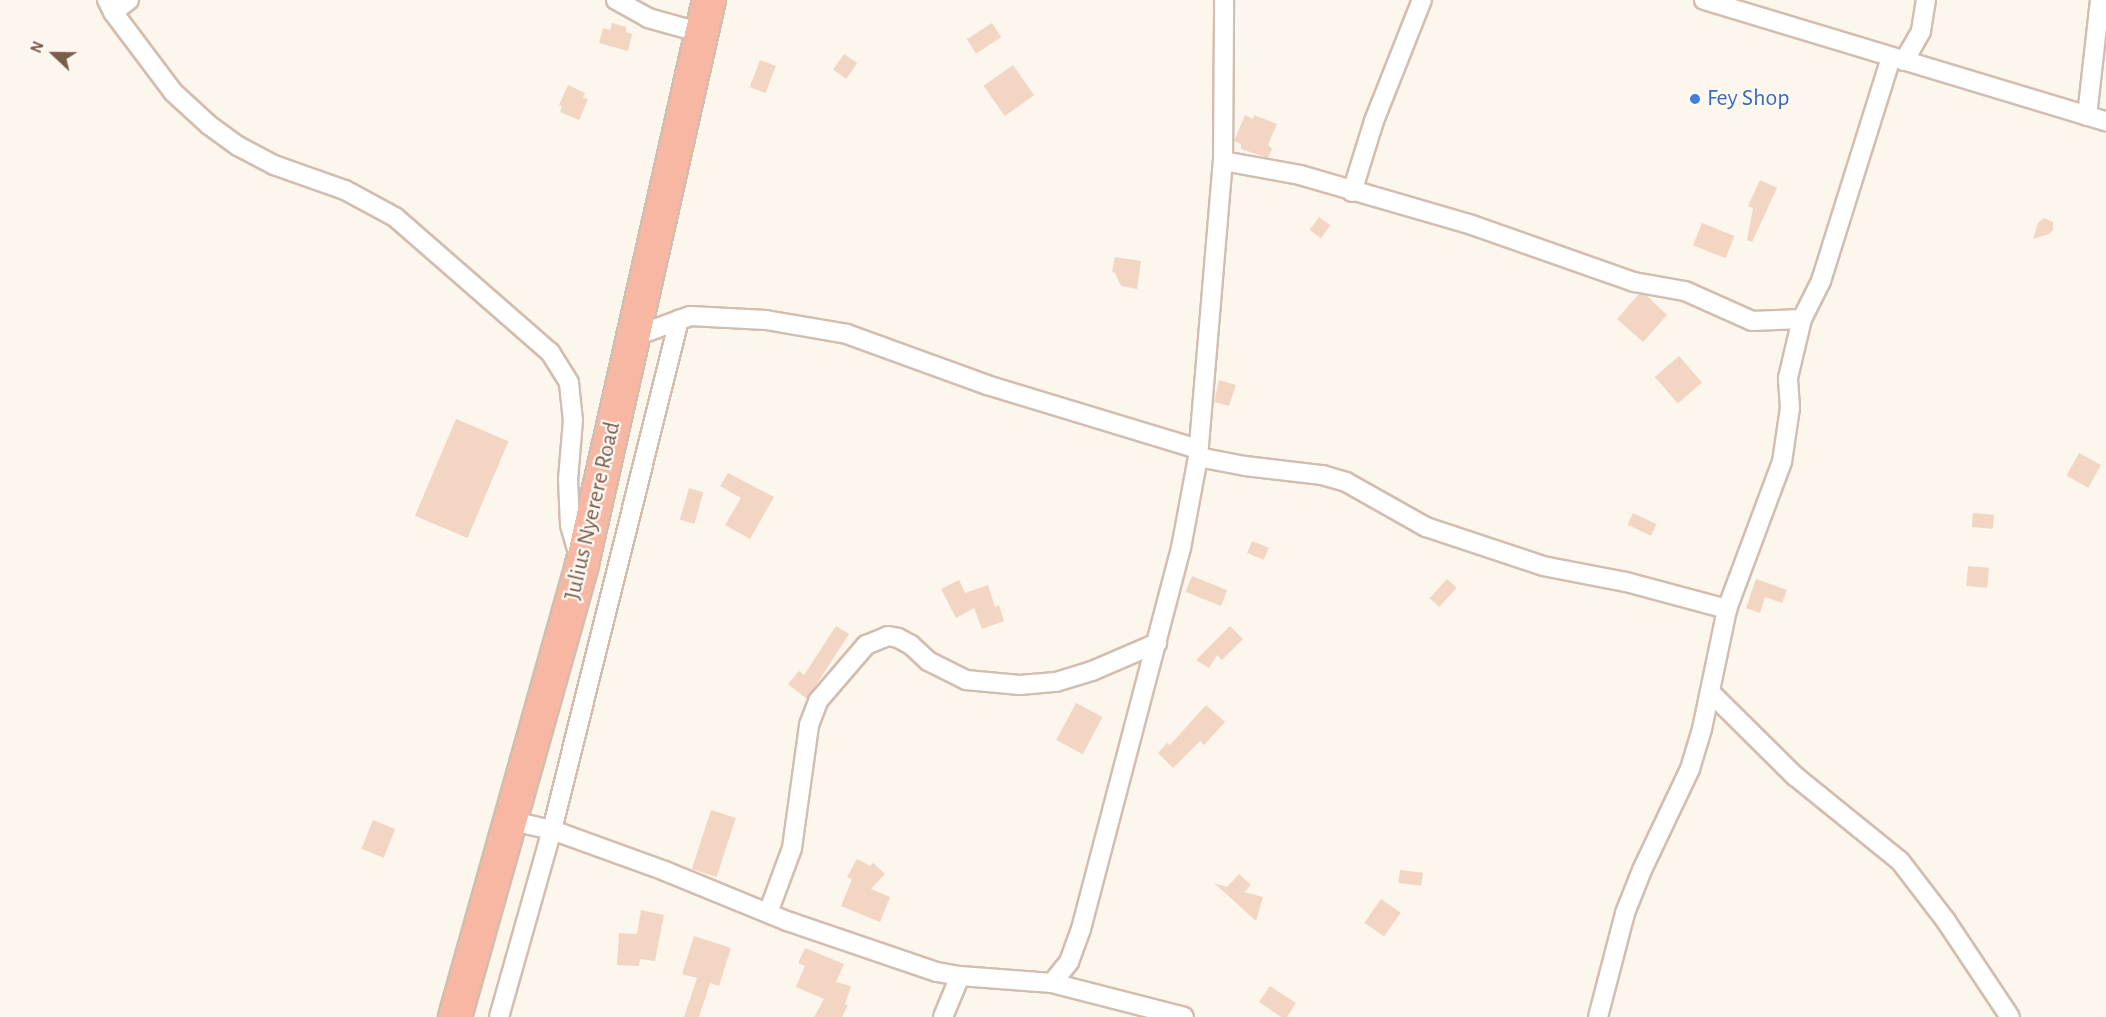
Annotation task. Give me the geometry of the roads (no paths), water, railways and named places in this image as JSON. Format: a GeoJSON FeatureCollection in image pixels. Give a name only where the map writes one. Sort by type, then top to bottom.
{"type":"FeatureCollection","features":[{"type":"Feature","properties":{"kind":"highway","name":"Julius Nyerere Road"},"geometry":{"type":"LineString","coordinates":[[455,1017],[512,821],[582,564],[709,0]]}},
{"type":"Feature","properties":{"kind":"street"},"geometry":{"type":"LineString","coordinates":[[129,0],[110,6],[173,92],[209,124],[238,146],[274,165],[345,190],[395,217],[550,352],[569,382],[573,420],[568,479],[570,525],[582,564]]}},
{"type":"Feature","properties":{"kind":"street"},"geometry":{"type":"LineString","coordinates":[[616,0],[648,18],[702,33]]}},
{"type":"Feature","properties":{"kind":"street"},"geometry":{"type":"LineString","coordinates":[[1075,990],[1069,979],[1069,962],[1117,798],[1181,548],[1197,453],[1223,161],[1224,0]]}},
{"type":"Feature","properties":{"kind":"street"},"geometry":{"type":"LineString","coordinates":[[1352,192],[1374,121],[1422,0]]}},
{"type":"Feature","properties":{"kind":"street"},"geometry":{"type":"LineString","coordinates":[[1704,0],[2106,121]]}},
{"type":"Feature","properties":{"kind":"street"},"geometry":{"type":"LineString","coordinates":[[1598,1017],[1625,913],[1642,870],[1690,769],[1710,692],[1727,609],[1782,462],[1790,408],[1788,378],[1802,319],[1821,281],[1897,59],[1921,31],[1926,0]]}},
{"type":"Feature","properties":{"kind":"street"},"geometry":{"type":"LineString","coordinates":[[2087,116],[2100,0]]}},
{"type":"Feature","properties":{"kind":"street"},"geometry":{"type":"LineString","coordinates":[[1223,161],[1300,175],[1352,192],[1472,225],[1634,282],[1685,291],[1752,321],[1802,319]]}},
{"type":"Feature","properties":{"kind":"street"},"geometry":{"type":"LineString","coordinates":[[633,337],[690,316],[766,320],[847,334],[987,385],[1197,453],[1245,466],[1322,475],[1370,493],[1425,527],[1543,566],[1626,582],[1727,609]]}},
{"type":"Feature","properties":{"kind":"street"},"geometry":{"type":"LineString","coordinates":[[499,1017],[552,830],[679,320]]}},
{"type":"Feature","properties":{"kind":"street"},"geometry":{"type":"LineString","coordinates":[[768,913],[792,848],[812,717],[818,701],[866,645],[888,636],[898,638],[911,645],[928,661],[966,680],[1020,684],[1056,682],[1092,671],[1157,642]]}},
{"type":"Feature","properties":{"kind":"street"},"geometry":{"type":"LineString","coordinates":[[1710,692],[1795,776],[1900,861],[1946,921],[2010,1017]]}},
{"type":"Feature","properties":{"kind":"street"},"geometry":{"type":"LineString","coordinates":[[512,821],[552,830],[665,871],[768,913],[937,972],[1052,983],[1184,1017]]}},
{"type":"Feature","properties":{"kind":"street"},"geometry":{"type":"LineString","coordinates":[[1052,983],[1069,962]]}},
{"type":"Feature","properties":{"kind":"street"},"geometry":{"type":"LineString","coordinates":[[943,1017],[960,976]]}},
{"type":"Feature","properties":{"kind":"place","name":"Fey Shop"},"geometry":{"type":"Point","coordinates":[1695,99]}}]}
